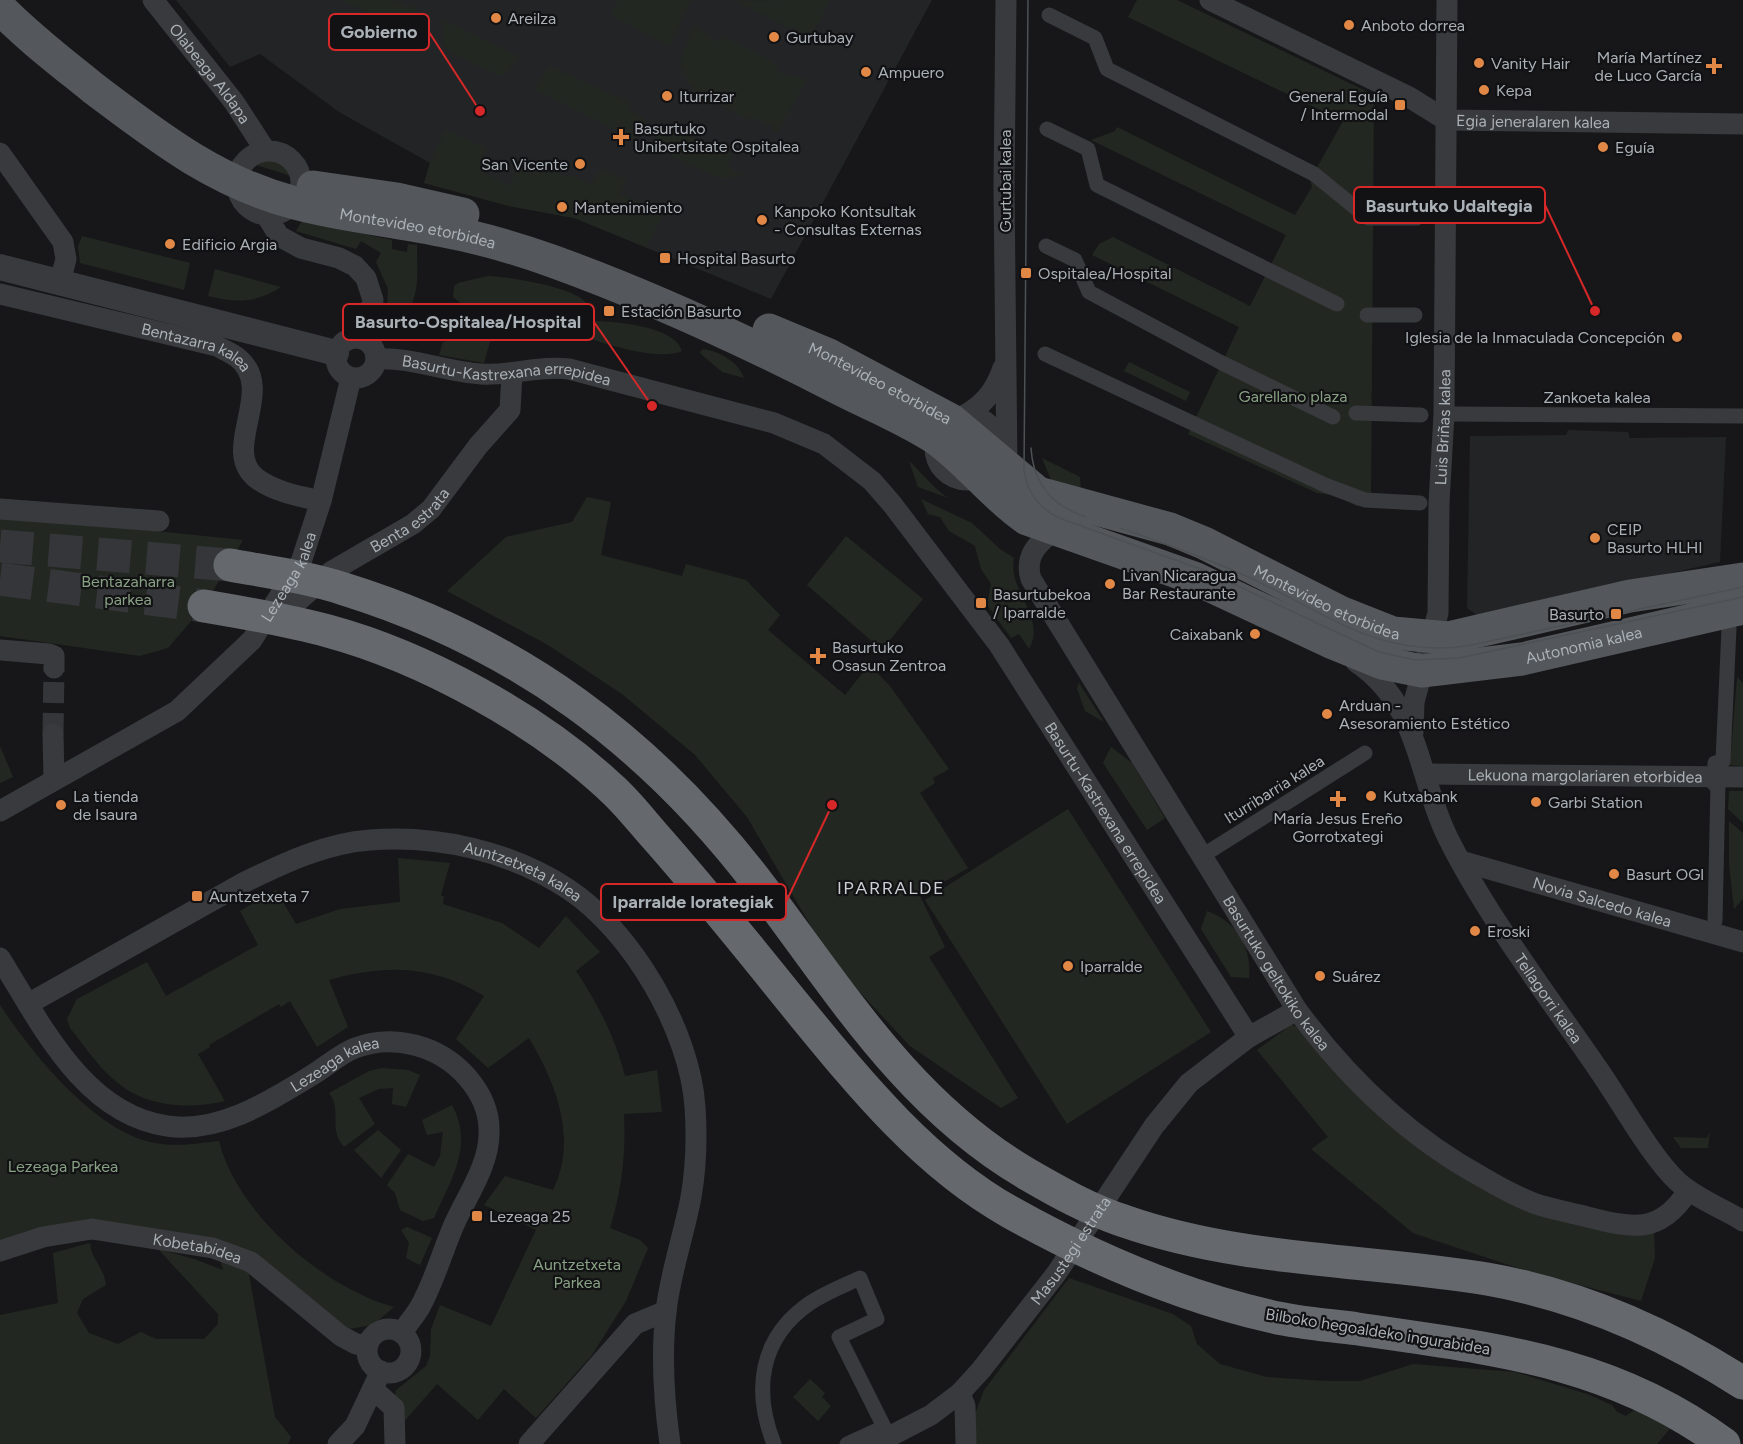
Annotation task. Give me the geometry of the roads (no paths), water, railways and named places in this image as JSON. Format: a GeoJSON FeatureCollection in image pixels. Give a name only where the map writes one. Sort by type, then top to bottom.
{"type":"FeatureCollection","features":[{"type":"Feature","properties":{"kind":"highway"},"geometry":{"type":"LineString","coordinates":[[230,565],[342,588],[436,624],[488,649],[536,676],[583,707],[639,752],[723,839],[890,1060],[926,1097],[991,1152],[1070,1197],[1126,1222],[1247,1251],[1488,1279],[1544,1292],[1629,1321],[1685,1347],[1743,1383]]}},
{"type":"Feature","properties":{"kind":"highway","name":"Bilboko hegoaldeko ingurabidea"},"geometry":{"type":"LineString","coordinates":[[204,606],[333,632],[392,653],[458,682],[542,733],[611,787],[694,880],[862,1086],[954,1174],[1005,1210],[1095,1258],[1182,1291],[1271,1316],[1495,1349],[1565,1365],[1636,1391],[1695,1423],[1724,1444]]}},
{"type":"Feature","properties":{"kind":"main road","name":"Montevideo etorbidea"},"geometry":{"type":"LineString","coordinates":[[12,0],[59,43],[170,128],[247,166],[287,201],[354,216],[439,230],[551,260],[771,353],[997,456],[1027,486],[1051,499],[1170,530],[1369,625],[1393,633],[1430,638]]}},
{"type":"Feature","properties":{"kind":"main road","name":"Montevideo etorbidea"},"geometry":{"type":"LineString","coordinates":[[0,8],[53,56],[165,143],[203,168],[247,166]]}},
{"type":"Feature","properties":{"kind":"main road","name":"Montevideo etorbidea"},"geometry":{"type":"LineString","coordinates":[[287,201],[397,199],[444,209],[575,249],[829,355],[947,434]]}},
{"type":"Feature","properties":{"kind":"main road","name":"Montevideo etorbidea"},"geometry":{"type":"LineString","coordinates":[[997,456],[1017,513],[1056,530],[1194,578],[1333,643],[1382,663],[1422,671]]}},
{"type":"Feature","properties":{"kind":"main road"},"geometry":{"type":"LineString","coordinates":[[1430,638],[1477,633],[1527,619],[1667,589],[1743,579]]}},
{"type":"Feature","properties":{"kind":"main road","name":"Autonomia kalea"},"geometry":{"type":"LineString","coordinates":[[1422,671],[1516,660],[1736,618]]}},
{"type":"Feature","properties":{"kind":"street","name":"Olabeaga Aldapa"},"geometry":{"type":"LineString","coordinates":[[153,0],[234,102],[247,166]]}},
{"type":"Feature","properties":{"kind":"street","name":"Gurtubai kalea"},"geometry":{"type":"LineString","coordinates":[[997,456],[1005,362],[1006,0]]}},
{"type":"Feature","properties":{"kind":"street","name":"Egia jeneralaren kalea"},"geometry":{"type":"LineString","coordinates":[[1210,0],[1409,97],[1446,120],[1743,124]]}},
{"type":"Feature","properties":{"kind":"street","name":"Luis Briñas kalea"},"geometry":{"type":"LineString","coordinates":[[1413,733],[1414,702],[1438,613],[1439,503],[1444,414],[1447,0]]}},
{"type":"Feature","properties":{"kind":"street"},"geometry":{"type":"LineString","coordinates":[[1048,15],[1095,38],[1107,69],[1314,174],[1368,218],[1417,218]]}},
{"type":"Feature","properties":{"kind":"street"},"geometry":{"type":"LineString","coordinates":[[1047,129],[1088,149],[1098,184],[1337,304]]}},
{"type":"Feature","properties":{"kind":"street","name":"Montevideo etorbidea"},"geometry":{"type":"LineString","coordinates":[[247,166],[277,151],[288,156],[296,165],[287,201]]}},
{"type":"Feature","properties":{"kind":"street"},"geometry":{"type":"LineString","coordinates":[[0,153],[63,242],[66,259],[60,282]]}},
{"type":"Feature","properties":{"kind":"street"},"geometry":{"type":"LineString","coordinates":[[287,201],[279,236],[301,248],[339,258],[355,266],[366,278],[373,300],[363,339]]}},
{"type":"Feature","properties":{"kind":"street"},"geometry":{"type":"LineString","coordinates":[[1046,246],[1075,260],[1089,292],[1222,363],[1333,417]]}},
{"type":"Feature","properties":{"kind":"street"},"geometry":{"type":"LineString","coordinates":[[0,267],[336,353]]}},
{"type":"Feature","properties":{"kind":"street","name":"Bentazarra kalea"},"geometry":{"type":"LineString","coordinates":[[0,294],[218,346],[238,358],[249,373],[253,393],[243,440],[246,459],[254,476],[279,491],[321,501]]}},
{"type":"Feature","properties":{"kind":"street"},"geometry":{"type":"LineString","coordinates":[[1367,315],[1415,315]]}},
{"type":"Feature","properties":{"kind":"street"},"geometry":{"type":"LineString","coordinates":[[356,338],[363,339],[373,347],[376,358],[368,374],[351,378],[337,366],[336,353],[343,342],[356,338]]}},
{"type":"Feature","properties":{"kind":"street"},"geometry":{"type":"LineString","coordinates":[[1045,354],[1325,485],[1365,500],[1420,503]]}},
{"type":"Feature","properties":{"kind":"street","name":"Basurtu-Kastrexana errepidea"},"geometry":{"type":"LineString","coordinates":[[376,358],[398,358],[478,374],[512,374],[555,367],[569,369],[774,423],[824,444],[853,464],[892,504],[1008,658],[1249,1037]]}},
{"type":"Feature","properties":{"kind":"street","name":"Gurtubai kalea"},"geometry":{"type":"LineString","coordinates":[[947,434],[996,388],[1005,362]]}},
{"type":"Feature","properties":{"kind":"street","name":"Benta estrata"},"geometry":{"type":"LineString","coordinates":[[261,629],[285,613],[332,571],[413,524],[431,509],[483,439],[510,410],[512,374]]}},
{"type":"Feature","properties":{"kind":"street","name":"Lezeaga kalea"},"geometry":{"type":"LineString","coordinates":[[0,812],[54,779],[177,711],[216,677],[261,629],[301,562],[321,501],[351,378]]}},
{"type":"Feature","properties":{"kind":"street"},"geometry":{"type":"LineString","coordinates":[[1356,413],[1421,414]]}},
{"type":"Feature","properties":{"kind":"street","name":"Zankoeta kalea"},"geometry":{"type":"LineString","coordinates":[[1453,414],[1742,416]]}},
{"type":"Feature","properties":{"kind":"street"},"geometry":{"type":"LineString","coordinates":[[947,434],[950,475],[970,480],[997,456]]}},
{"type":"Feature","properties":{"kind":"street"},"geometry":{"type":"LineString","coordinates":[[0,509],[159,521]]}},
{"type":"Feature","properties":{"kind":"street","name":"Basurtuko geltokiko kalea"},"geometry":{"type":"LineString","coordinates":[[1056,530],[1034,548],[1028,568],[1031,579],[1297,1010],[1341,1067],[1409,1129],[1444,1156],[1535,1204],[1612,1224],[1640,1226],[1662,1219],[1676,1210],[1681,1185]]}},
{"type":"Feature","properties":{"kind":"street"},"geometry":{"type":"LineString","coordinates":[[1714,921],[1719,805],[1718,784],[1714,784],[1714,775],[1715,763],[1723,761],[1736,618]]}},
{"type":"Feature","properties":{"kind":"street"},"geometry":{"type":"LineString","coordinates":[[1333,643],[1386,687],[1413,733]]}},
{"type":"Feature","properties":{"kind":"street"},"geometry":{"type":"LineString","coordinates":[[0,650],[49,654],[54,656],[54,668]]}},
{"type":"Feature","properties":{"kind":"street","name":"Tellagorri kalea"},"geometry":{"type":"LineString","coordinates":[[1413,733],[1446,834],[1461,861],[1512,942],[1681,1185]]}},
{"type":"Feature","properties":{"kind":"street"},"geometry":{"type":"LineString","coordinates":[[53,734],[54,779]]}},
{"type":"Feature","properties":{"kind":"street","name":"Iturribarria kalea"},"geometry":{"type":"LineString","coordinates":[[1202,856],[1365,753]]}},
{"type":"Feature","properties":{"kind":"street","name":"Lekuona margolariaren etorbidea"},"geometry":{"type":"LineString","coordinates":[[1426,774],[1743,777]]}},
{"type":"Feature","properties":{"kind":"street","name":"Auntzetxeta kalea"},"geometry":{"type":"LineString","coordinates":[[28,1004],[245,882],[282,864],[326,848],[367,840],[408,839],[455,844],[508,858],[568,889],[599,916],[644,968],[672,1018],[687,1063],[693,1092],[695,1148],[692,1195],[666,1311],[664,1363],[670,1444]]}},
{"type":"Feature","properties":{"kind":"street","name":"Novia Salcedo kalea"},"geometry":{"type":"LineString","coordinates":[[1461,861],[1743,942]]}},
{"type":"Feature","properties":{"kind":"street","name":"Lezeaga kalea"},"geometry":{"type":"LineString","coordinates":[[0,958],[48,1035],[87,1086],[122,1111],[166,1126],[199,1128],[230,1119],[305,1079],[355,1048],[386,1042],[414,1044],[440,1054],[460,1068],[481,1097],[487,1116],[488,1147],[421,1305],[402,1333]]}},
{"type":"Feature","properties":{"kind":"street","name":"Masustegi estrata"},"geometry":{"type":"LineString","coordinates":[[875,1444],[932,1415],[960,1393],[1056,1274],[1174,1101],[1189,1083],[1249,1037],[1297,1010]]}},
{"type":"Feature","properties":{"kind":"street"},"geometry":{"type":"LineString","coordinates":[[1681,1185],[1743,1221]]}},
{"type":"Feature","properties":{"kind":"street","name":"Kobetabidea"},"geometry":{"type":"LineString","coordinates":[[0,1251],[43,1237],[92,1229],[213,1248],[251,1262],[340,1336],[356,1344],[368,1345]]}},
{"type":"Feature","properties":{"kind":"street"},"geometry":{"type":"LineString","coordinates":[[774,1444],[766,1424],[761,1394],[763,1371],[778,1334],[810,1303],[860,1278],[877,1319],[839,1337],[884,1427],[847,1444]]}},
{"type":"Feature","properties":{"kind":"street"},"geometry":{"type":"LineString","coordinates":[[529,1444],[635,1324],[666,1311]]}},
{"type":"Feature","properties":{"kind":"street"},"geometry":{"type":"LineString","coordinates":[[338,1444],[355,1426],[378,1381],[400,1370],[409,1359],[410,1345],[402,1333],[382,1331],[376,1334],[368,1345],[369,1359],[378,1381],[394,1408],[395,1444]]}},
{"type":"Feature","properties":{"kind":"street"},"geometry":{"type":"LineString","coordinates":[[960,1393],[965,1406],[966,1444]]}},
{"type":"Feature","properties":{"kind":"tunnel"},"geometry":{"type":"LineString","coordinates":[[0,546],[230,565]]}},
{"type":"Feature","properties":{"kind":"tunnel"},"geometry":{"type":"LineString","coordinates":[[0,579],[204,606]]}},
{"type":"Feature","properties":{"kind":"tunnel"},"geometry":{"type":"LineString","coordinates":[[53,734],[54,668]]}},
{"type":"Feature","properties":{"kind":"tram line"},"geometry":{"type":"LineString","coordinates":[[1028,0],[1024,470],[1031,493],[1046,510],[1059,518],[1206,571],[1379,652],[1415,660],[1459,658],[1743,597]]}},
{"type":"Feature","properties":{"kind":"tram line"},"geometry":{"type":"LineString","coordinates":[[1031,448],[1036,472],[1046,492],[1063,507],[1086,517]]}},
{"type":"Feature","properties":{"kind":"tram line"},"geometry":{"type":"LineString","coordinates":[[1120,528],[1240,573],[1358,631],[1382,640],[1409,646],[1437,648],[1467,646],[1743,587]]}},
{"type":"Feature","properties":{"kind":"place","name":"Areilza"},"geometry":{"type":"Point","coordinates":[496,18]}},
{"type":"Feature","properties":{"kind":"place","name":"Anboto dorrea"},"geometry":{"type":"Point","coordinates":[1349,25]}},
{"type":"Feature","properties":{"kind":"place","name":"Gurtubay"},"geometry":{"type":"Point","coordinates":[774,37]}},
{"type":"Feature","properties":{"kind":"place","name":"Vanity Hair"},"geometry":{"type":"Point","coordinates":[1479,63]}},
{"type":"Feature","properties":{"kind":"place","name":"María Martínez de Luco García"},"geometry":{"type":"Point","coordinates":[1714,66]}},
{"type":"Feature","properties":{"kind":"place","name":"Ampuero"},"geometry":{"type":"Point","coordinates":[866,72]}},
{"type":"Feature","properties":{"kind":"place","name":"Kepa"},"geometry":{"type":"Point","coordinates":[1484,90]}},
{"type":"Feature","properties":{"kind":"place","name":"Iturrizar"},"geometry":{"type":"Point","coordinates":[667,96]}},
{"type":"Feature","properties":{"kind":"place","name":"General Eguía / Intermodal"},"geometry":{"type":"Point","coordinates":[1400,105]}},
{"type":"Feature","properties":{"kind":"place","name":"Gobierno"},"geometry":{"type":"Point","coordinates":[480,111]}},
{"type":"Feature","properties":{"kind":"place","name":"Basurtuko Unibertsitate Ospitalea"},"geometry":{"type":"Point","coordinates":[621,137]}},
{"type":"Feature","properties":{"kind":"place","name":"Eguía"},"geometry":{"type":"Point","coordinates":[1603,147]}},
{"type":"Feature","properties":{"kind":"place","name":"San Vicente"},"geometry":{"type":"Point","coordinates":[580,164]}},
{"type":"Feature","properties":{"kind":"place","name":"Mantenimiento"},"geometry":{"type":"Point","coordinates":[562,207]}},
{"type":"Feature","properties":{"kind":"place","name":"Kanpoko Kontsultak - Consultas Externas"},"geometry":{"type":"Point","coordinates":[762,220]}},
{"type":"Feature","properties":{"kind":"place","name":"Edificio Argia"},"geometry":{"type":"Point","coordinates":[170,244]}},
{"type":"Feature","properties":{"kind":"place","name":"Hospital Basurto"},"geometry":{"type":"Point","coordinates":[665,258]}},
{"type":"Feature","properties":{"kind":"place","name":"Ospitalea/Hospital"},"geometry":{"type":"Point","coordinates":[1026,273]}},
{"type":"Feature","properties":{"kind":"place","name":"Estación Basurto"},"geometry":{"type":"Point","coordinates":[609,311]}},
{"type":"Feature","properties":{"kind":"place","name":"Basurtuko Udaltegia"},"geometry":{"type":"Point","coordinates":[1595,311]}},
{"type":"Feature","properties":{"kind":"place","name":"Iglesia de la Inmaculada Concepción"},"geometry":{"type":"Point","coordinates":[1677,337]}},
{"type":"Feature","properties":{"kind":"place","name":"Basurto-Ospitalea/Hospital"},"geometry":{"type":"Point","coordinates":[652,406]}},
{"type":"Feature","properties":{"kind":"place","name":"CEIP Basurto HLHI"},"geometry":{"type":"Point","coordinates":[1595,538]}},
{"type":"Feature","properties":{"kind":"place","name":"Livan Nicaragua Bar Restaurante"},"geometry":{"type":"Point","coordinates":[1110,584]}},
{"type":"Feature","properties":{"kind":"place","name":"Basurtubekoa / Iparralde"},"geometry":{"type":"Point","coordinates":[981,603]}},
{"type":"Feature","properties":{"kind":"place","name":"Basurto"},"geometry":{"type":"Point","coordinates":[1616,614]}},
{"type":"Feature","properties":{"kind":"place","name":"Caixabank"},"geometry":{"type":"Point","coordinates":[1255,634]}},
{"type":"Feature","properties":{"kind":"place","name":"Basurtuko Osasun Zentroa"},"geometry":{"type":"Point","coordinates":[818,656]}},
{"type":"Feature","properties":{"kind":"place","name":"Arduan - Asesoramiento Estético"},"geometry":{"type":"Point","coordinates":[1327,714]}},
{"type":"Feature","properties":{"kind":"place","name":"Kutxabank"},"geometry":{"type":"Point","coordinates":[1371,796]}},
{"type":"Feature","properties":{"kind":"place","name":"María Jesus Ereño Gorrotxategi"},"geometry":{"type":"Point","coordinates":[1338,799]}},
{"type":"Feature","properties":{"kind":"place","name":"Garbi Station"},"geometry":{"type":"Point","coordinates":[1536,802]}},
{"type":"Feature","properties":{"kind":"place","name":"La tienda de Isaura"},"geometry":{"type":"Point","coordinates":[61,805]}},
{"type":"Feature","properties":{"kind":"place","name":"Iparralde lorategiak"},"geometry":{"type":"Point","coordinates":[832,805]}},
{"type":"Feature","properties":{"kind":"place","name":"Basurt OGI"},"geometry":{"type":"Point","coordinates":[1614,874]}},
{"type":"Feature","properties":{"kind":"place","name":"Auntzetxeta 7"},"geometry":{"type":"Point","coordinates":[197,896]}},
{"type":"Feature","properties":{"kind":"place","name":"Eroski"},"geometry":{"type":"Point","coordinates":[1475,931]}},
{"type":"Feature","properties":{"kind":"place","name":"Iparralde"},"geometry":{"type":"Point","coordinates":[1068,966]}},
{"type":"Feature","properties":{"kind":"place","name":"Suárez"},"geometry":{"type":"Point","coordinates":[1320,976]}},
{"type":"Feature","properties":{"kind":"place","name":"Lezeaga 25"},"geometry":{"type":"Point","coordinates":[477,1216]}},
{"type":"Feature","properties":{"kind":"district","name":"IPARRALDE"},"geometry":{"type":"Point","coordinates":[891,888]}},
{"type":"Feature","properties":{"kind":"park label","name":"Garellano plaza"},"geometry":{"type":"Point","coordinates":[1293,396]}},
{"type":"Feature","properties":{"kind":"park label","name":"Bentazaharra parkea"},"geometry":{"type":"Point","coordinates":[128,590]}},
{"type":"Feature","properties":{"kind":"park label","name":"Lezeaga Parkea"},"geometry":{"type":"Point","coordinates":[63,1166]}},
{"type":"Feature","properties":{"kind":"park label","name":"Auntzetxeta Parkea"},"geometry":{"type":"Point","coordinates":[577,1273]}}]}
